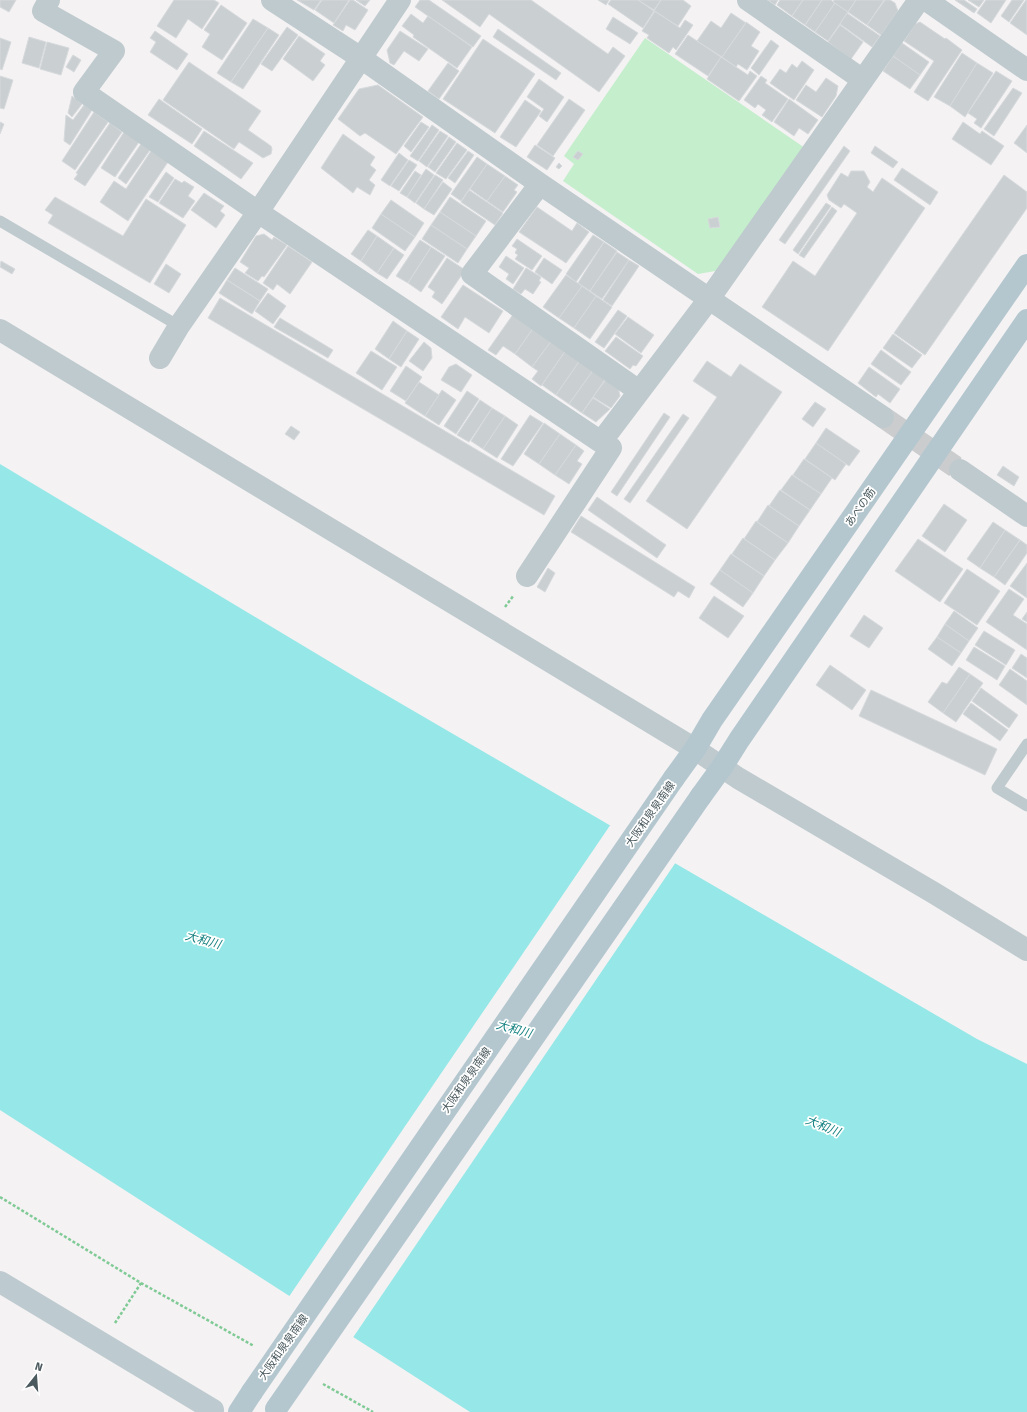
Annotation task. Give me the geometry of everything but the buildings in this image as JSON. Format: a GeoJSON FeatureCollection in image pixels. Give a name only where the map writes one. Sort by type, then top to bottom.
{"type":"FeatureCollection","features":[{"type":"Feature","properties":{"kind":"main road","name":"あべの筋"},"geometry":{"type":"LineString","coordinates":[[695,749],[712,720],[1027,265]]}},
{"type":"Feature","properties":{"kind":"main road"},"geometry":{"type":"LineString","coordinates":[[275,1410],[722,767],[1027,320]]}},
{"type":"Feature","properties":{"kind":"main road","name":"大阪和泉泉南線"},"geometry":{"type":"LineString","coordinates":[[239,1412],[695,749]]}},
{"type":"Feature","properties":{"kind":"street"},"geometry":{"type":"LineString","coordinates":[[50,0],[43,11],[114,51],[84,92],[258,212],[612,448],[527,576]]}},
{"type":"Feature","properties":{"kind":"street"},"geometry":{"type":"LineString","coordinates":[[272,0],[361,58],[540,184],[883,417]]}},
{"type":"Feature","properties":{"kind":"street"},"geometry":{"type":"LineString","coordinates":[[160,358],[179,326],[258,212],[400,0]]}},
{"type":"Feature","properties":{"kind":"street"},"geometry":{"type":"LineString","coordinates":[[748,0],[863,80]]}},
{"type":"Feature","properties":{"kind":"street"},"geometry":{"type":"LineString","coordinates":[[601,442],[709,299],[919,0]]}},
{"type":"Feature","properties":{"kind":"street"},"geometry":{"type":"LineString","coordinates":[[926,0],[1027,70]]}},
{"type":"Feature","properties":{"kind":"street"},"geometry":{"type":"LineString","coordinates":[[540,184],[472,274],[639,391]]}},
{"type":"Feature","properties":{"kind":"street"},"geometry":{"type":"LineString","coordinates":[[0,330],[1027,950]]}},
{"type":"Feature","properties":{"kind":"street"},"geometry":{"type":"LineString","coordinates":[[960,470],[1027,516]]}},
{"type":"Feature","properties":{"kind":"street"},"geometry":{"type":"LineString","coordinates":[[0,1282],[214,1411]]}},
{"type":"Feature","properties":{"kind":"lane"},"geometry":{"type":"LineString","coordinates":[[0,221],[179,326]]}},
{"type":"Feature","properties":{"kind":"lane"},"geometry":{"type":"LineString","coordinates":[[1027,744],[997,788],[1027,806]]}},
{"type":"Feature","properties":{"kind":"path"},"geometry":{"type":"LineString","coordinates":[[492,628],[527,576]]}},
{"type":"Feature","properties":{"kind":"path"},"geometry":{"type":"LineString","coordinates":[[0,1197],[141,1283],[257,1348]]}},
{"type":"Feature","properties":{"kind":"path"},"geometry":{"type":"LineString","coordinates":[[112,1326],[141,1283]]}},
{"type":"Feature","properties":{"kind":"path"},"geometry":{"type":"LineString","coordinates":[[318,1382],[373,1412]]}},
{"type":"Feature","properties":{"kind":"green space"},"geometry":{"type":"Polygon","coordinates":[[[645,38],[805,148],[721,270],[698,274],[563,181],[574,164],[564,156],[645,38]]]}},
{"type":"Feature","properties":{"kind":"water","name":"大和川"},"geometry":{"type":"Polygon","coordinates":[[[0,464],[357,678],[977,1039],[1027,1064],[1027,1412],[470,1412],[0,1110],[0,464]]]}},
{"type":"Feature","properties":{"kind":"pier"},"geometry":{"type":"Polygon","coordinates":[[[611,824],[676,862],[352,1339],[288,1298],[611,824]]]}},
{"type":"Feature","properties":{"kind":"tunnel"},"geometry":{"type":"LineString","coordinates":[[883,417],[960,470]]}}]}
